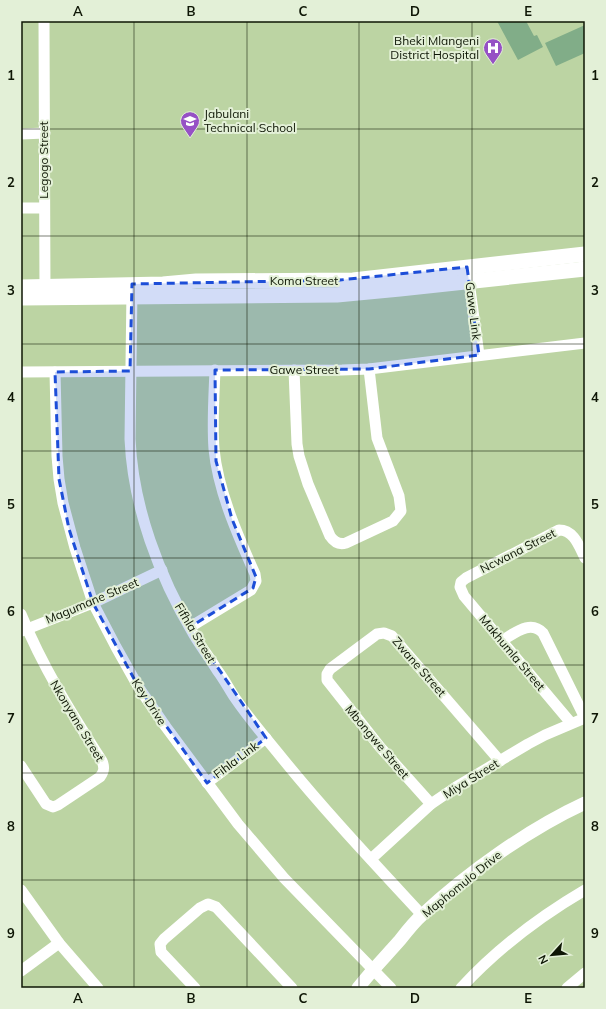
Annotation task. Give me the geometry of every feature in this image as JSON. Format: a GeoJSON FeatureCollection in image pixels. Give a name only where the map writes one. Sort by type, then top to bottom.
{"type":"FeatureCollection","features":[{"type":"Feature","properties":{"kind":"main road","name":"Koma Street"},"geometry":{"type":"LineString","coordinates":[[21,298],[45,293],[132,290],[337,295],[400,289],[468,274],[585,254]]}},
{"type":"Feature","properties":{"kind":"main road","name":"Koma Street"},"geometry":{"type":"LineString","coordinates":[[468,274],[585,269]]}},
{"type":"Feature","properties":{"kind":"main road","name":"Koma Street"},"geometry":{"type":"LineString","coordinates":[[21,287],[45,293]]}},
{"type":"Feature","properties":{"kind":"street","name":"Legogo Street"},"geometry":{"type":"LineString","coordinates":[[44,21],[45,293]]}},
{"type":"Feature","properties":{"kind":"street"},"geometry":{"type":"LineString","coordinates":[[21,134],[44,134]]}},
{"type":"Feature","properties":{"kind":"street"},"geometry":{"type":"LineString","coordinates":[[21,208],[44,208]]}},
{"type":"Feature","properties":{"kind":"street","name":"Gawe Link"},"geometry":{"type":"LineString","coordinates":[[468,274],[479,355]]}},
{"type":"Feature","properties":{"kind":"street","name":"Fifhla Street"},"geometry":{"type":"LineString","coordinates":[[132,290],[130,371],[132,463],[140,509],[153,548],[178,606],[236,698],[266,738],[316,798],[422,915]]}},
{"type":"Feature","properties":{"kind":"street","name":"Gawe Street"},"geometry":{"type":"LineString","coordinates":[[21,372],[369,369],[585,343]]}},
{"type":"Feature","properties":{"kind":"street"},"geometry":{"type":"LineString","coordinates":[[294,370],[297,444],[300,463],[330,536],[337,543],[346,543],[393,521],[401,511],[400,499],[377,438],[369,369]]}},
{"type":"Feature","properties":{"kind":"street"},"geometry":{"type":"LineString","coordinates":[[190,627],[252,590],[256,581],[256,577],[232,519],[216,461],[214,442],[215,370]]}},
{"type":"Feature","properties":{"kind":"street","name":"Key Drive"},"geometry":{"type":"LineString","coordinates":[[55,372],[57,456],[60,485],[69,529],[93,603],[116,647],[139,688],[166,727],[247,835],[284,878],[391,988]]}},
{"type":"Feature","properties":{"kind":"street","name":"Ncwana Street"},"geometry":{"type":"LineString","coordinates":[[463,581],[558,530],[567,531],[573,536],[585,558]]}},
{"type":"Feature","properties":{"kind":"street","name":"Magumane Street"},"geometry":{"type":"LineString","coordinates":[[24,630],[93,603],[162,570]]}},
{"type":"Feature","properties":{"kind":"street","name":"Makhumla Street"},"geometry":{"type":"LineString","coordinates":[[463,581],[460,587],[464,596],[571,723]]}},
{"type":"Feature","properties":{"kind":"street","name":"Nkonyane Street"},"geometry":{"type":"LineString","coordinates":[[21,614],[24,630],[70,710],[102,761],[104,768],[103,773],[98,778],[53,807],[46,804],[21,766]]}},
{"type":"Feature","properties":{"kind":"street"},"geometry":{"type":"LineString","coordinates":[[501,641],[529,627],[540,630],[543,633],[585,718]]}},
{"type":"Feature","properties":{"kind":"street","name":"Zwane Street"},"geometry":{"type":"LineString","coordinates":[[327,677],[330,669],[377,634],[390,634],[500,761]]}},
{"type":"Feature","properties":{"kind":"street","name":"Mbongwe Street"},"geometry":{"type":"LineString","coordinates":[[327,677],[331,686],[380,747],[431,804]]}},
{"type":"Feature","properties":{"kind":"street","name":"Miya Street"},"geometry":{"type":"LineString","coordinates":[[371,859],[431,804],[545,735],[585,718]]}},
{"type":"Feature","properties":{"kind":"street","name":"Fihla Link"},"geometry":{"type":"LineString","coordinates":[[207,783],[266,738]]}},
{"type":"Feature","properties":{"kind":"street","name":"Maphomulo Drive"},"geometry":{"type":"LineString","coordinates":[[358,988],[372,970],[422,915],[463,881],[511,845],[552,819],[585,803]]}},
{"type":"Feature","properties":{"kind":"street"},"geometry":{"type":"LineString","coordinates":[[21,890],[59,943],[98,988]]}},
{"type":"Feature","properties":{"kind":"street"},"geometry":{"type":"LineString","coordinates":[[461,988],[474,974],[530,926],[556,907],[585,890]]}},
{"type":"Feature","properties":{"kind":"street"},"geometry":{"type":"LineString","coordinates":[[195,988],[162,952],[160,944],[200,908],[206,905],[216,907],[292,988]]}},
{"type":"Feature","properties":{"kind":"street"},"geometry":{"type":"LineString","coordinates":[[21,971],[59,943]]}},
{"type":"Feature","properties":{"kind":"street"},"geometry":{"type":"LineString","coordinates":[[566,988],[585,973]]}},
{"type":"Feature","properties":{"kind":"highlighted area"},"geometry":{"type":"Polygon","coordinates":[[[467,267],[479,355],[369,369],[215,370],[216,461],[232,519],[256,577],[253,588],[190,627],[266,738],[207,783],[139,688],[93,603],[69,529],[59,479],[55,372],[130,371],[132,284],[340,280],[467,267]]]}},
{"type":"Feature","properties":{"kind":"building"},"geometry":{"type":"Polygon","coordinates":[[[497,21],[526,21],[534,36],[537,35],[543,47],[518,60],[497,21]]]}},
{"type":"Feature","properties":{"kind":"building"},"geometry":{"type":"Polygon","coordinates":[[[585,25],[585,53],[556,66],[545,43],[585,25]]]}},
{"type":"Feature","properties":{"kind":"place","name":"Bheki Mlangeni District Hospital"},"geometry":{"type":"Point","coordinates":[493,65]}},
{"type":"Feature","properties":{"kind":"place","name":"Jabulani Technical School"},"geometry":{"type":"Point","coordinates":[190,138]}}]}
